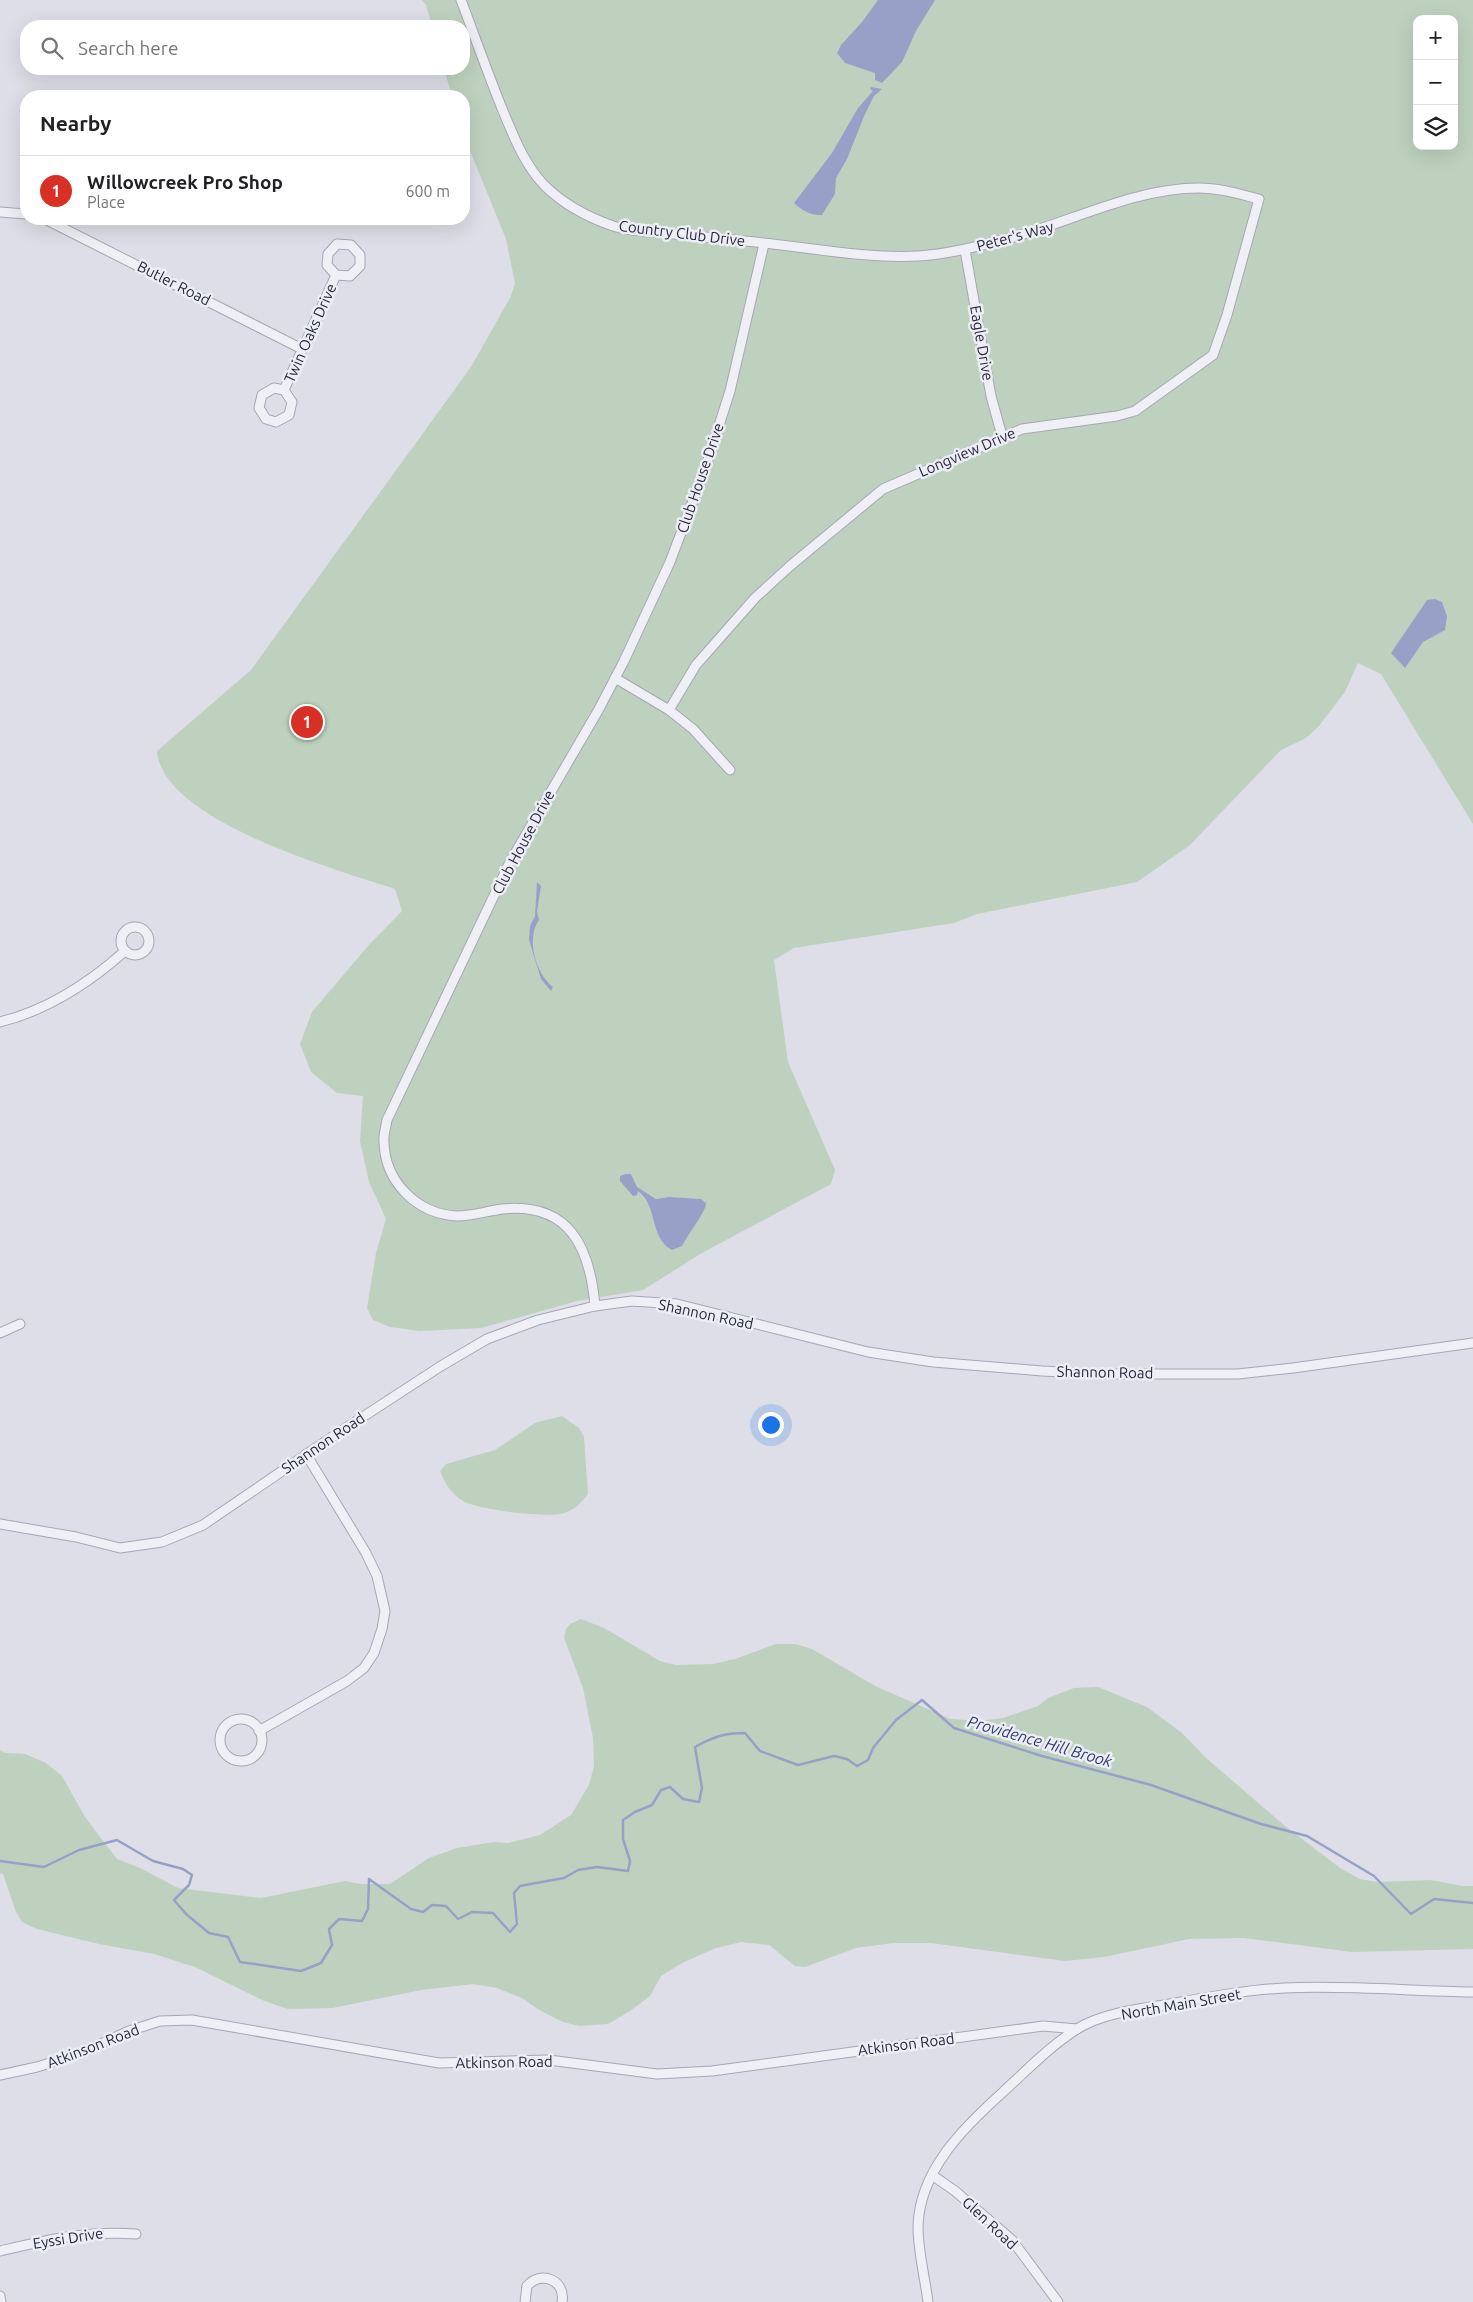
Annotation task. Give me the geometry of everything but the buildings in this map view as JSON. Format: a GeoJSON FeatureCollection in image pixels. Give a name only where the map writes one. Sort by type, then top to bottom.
{"type":"FeatureCollection","features":[{"type":"Feature","properties":{"kind":"street","name":"Country Club Drive"},"geometry":{"type":"LineString","coordinates":[[461,0],[469,20]]}},
{"type":"Feature","properties":{"kind":"street","name":"Country Club Drive"},"geometry":{"type":"LineString","coordinates":[[470,23],[519,148],[529,166],[542,183],[558,198],[586,215],[615,226],[635,230],[764,244]]}},
{"type":"Feature","properties":{"kind":"street","name":"Peter's Way"},"geometry":{"type":"LineString","coordinates":[[764,244],[888,256],[923,256],[965,250],[1039,231],[1153,192],[1201,188],[1226,190],[1259,199]]}},
{"type":"Feature","properties":{"kind":"street","name":"Longview Drive"},"geometry":{"type":"LineString","coordinates":[[669,710],[696,665],[755,598],[871,497],[898,481],[1022,429],[1117,416],[1135,410],[1213,355],[1227,315],[1259,199]]}},
{"type":"Feature","properties":{"kind":"street"},"geometry":{"type":"LineString","coordinates":[[0,212],[20,214]]}},
{"type":"Feature","properties":{"kind":"street","name":"Butler Road"},"geometry":{"type":"LineString","coordinates":[[57,225],[302,349]]}},
{"type":"Feature","properties":{"kind":"street","name":"Club House Drive"},"geometry":{"type":"LineString","coordinates":[[595,1306],[589,1264],[580,1242],[565,1225],[547,1214],[524,1208],[502,1209],[458,1216],[437,1213],[424,1207],[402,1190],[390,1172],[384,1142],[387,1120],[395,1099],[510,862],[615,678],[670,562],[704,472],[730,391],[764,244]]}},
{"type":"Feature","properties":{"kind":"street","name":"Eagle Drive"},"geometry":{"type":"LineString","coordinates":[[965,250],[991,396],[1002,436]]}},
{"type":"Feature","properties":{"kind":"street","name":"Twin Oaks Drive"},"geometry":{"type":"LineString","coordinates":[[284,390],[336,275]]}},
{"type":"Feature","properties":{"kind":"street"},"geometry":{"type":"LineString","coordinates":[[615,678],[669,710],[693,729],[730,770]]}},
{"type":"Feature","properties":{"kind":"street"},"geometry":{"type":"LineString","coordinates":[[0,1022],[21,1017],[61,998],[94,977],[125,951]]}},
{"type":"Feature","properties":{"kind":"street","name":"Shannon Road"},"geometry":{"type":"LineString","coordinates":[[0,1524],[76,1537],[120,1548],[162,1542],[203,1525],[306,1454],[441,1366],[488,1339],[538,1320],[595,1306],[632,1301],[676,1304],[868,1352],[933,1362],[1101,1374],[1238,1374],[1473,1343]]}},
{"type":"Feature","properties":{"kind":"street"},"geometry":{"type":"LineString","coordinates":[[0,1333],[20,1324]]}},
{"type":"Feature","properties":{"kind":"street"},"geometry":{"type":"LineString","coordinates":[[259,1731],[347,1682],[364,1668],[374,1653],[382,1629],[385,1611],[377,1576],[366,1553],[306,1454]]}},
{"type":"Feature","properties":{"kind":"street"},"geometry":{"type":"LineString","coordinates":[[236,1720],[250,1722],[259,1731],[261,1744],[254,1756],[248,1760],[234,1760],[223,1751],[220,1745],[222,1732],[230,1722],[236,1720]]}},
{"type":"Feature","properties":{"kind":"street","name":"North Main Street"},"geometry":{"type":"LineString","coordinates":[[928,2302],[918,2227],[925,2195],[932,2175],[949,2146],[979,2114],[1028,2068],[1077,2029],[1132,2010],[1217,1995],[1281,1988],[1325,1987],[1473,1992]]}},
{"type":"Feature","properties":{"kind":"street","name":"Atkinson Road"},"geometry":{"type":"LineString","coordinates":[[0,2075],[37,2068],[79,2054],[129,2031],[160,2022],[192,2020],[439,2064],[549,2060],[657,2074],[712,2071],[1043,2026],[1077,2029]]}},
{"type":"Feature","properties":{"kind":"street","name":"Glen Road"},"geometry":{"type":"LineString","coordinates":[[932,2175],[955,2191],[1012,2240],[1058,2302]]}},
{"type":"Feature","properties":{"kind":"street","name":"Eyssi Drive"},"geometry":{"type":"LineString","coordinates":[[0,2251],[77,2234],[110,2232],[136,2234]]}},
{"type":"Feature","properties":{"kind":"street"},"geometry":{"type":"LineString","coordinates":[[524,2302],[527,2286],[536,2278],[547,2277],[557,2283],[563,2293],[562,2302]]}},
{"type":"Feature","properties":{"kind":"street"},"geometry":{"type":"LineString","coordinates":[[0,2296],[1,2302]]}},
{"type":"Feature","properties":{"kind":"green space"},"geometry":{"type":"Polygon","coordinates":[[[422,0],[1473,0],[1473,824],[1381,674],[1358,663],[1345,692],[1318,727],[1306,738],[1281,750],[1190,845],[1137,882],[977,914],[954,923],[794,948],[774,960],[788,1062],[835,1170],[831,1184],[702,1253],[643,1290],[577,1301],[481,1328],[420,1331],[390,1327],[373,1320],[367,1308],[376,1253],[386,1219],[369,1182],[360,1141],[363,1096],[337,1093],[311,1072],[300,1044],[312,1012],[368,946],[402,911],[395,889],[296,855],[256,839],[219,820],[188,799],[166,776],[157,751],[251,670],[471,367],[511,296],[515,283],[506,239],[470,151],[470,90],[450,90],[446,75],[470,75],[470,20],[430,20],[426,5],[422,0]]]}},
{"type":"Feature","properties":{"kind":"green space"},"geometry":{"type":"Polygon","coordinates":[[[562,1416],[579,1428],[584,1437],[588,1494],[573,1509],[561,1514],[540,1515],[482,1507],[463,1501],[446,1484],[440,1471],[446,1464],[495,1450],[535,1423],[562,1416]]]}},
{"type":"Feature","properties":{"kind":"green space"},"geometry":{"type":"Polygon","coordinates":[[[581,1619],[604,1628],[660,1661],[676,1665],[713,1664],[735,1659],[776,1644],[795,1644],[812,1649],[877,1687],[951,1719],[979,1721],[1003,1718],[1038,1706],[1048,1698],[1074,1688],[1098,1687],[1147,1707],[1182,1733],[1206,1758],[1285,1826],[1340,1868],[1360,1879],[1377,1882],[1430,1880],[1473,1886],[1473,1949],[1352,1952],[1244,1938],[1189,1939],[1104,1957],[1065,1961],[931,1943],[893,1943],[856,1948],[805,1967],[795,1966],[769,1945],[741,1942],[716,1948],[682,1963],[661,1976],[650,1996],[608,2024],[580,2026],[563,2022],[541,2011],[522,1998],[497,1988],[473,1984],[421,1990],[333,2008],[288,2009],[262,2000],[195,1967],[154,1954],[99,1944],[37,1929],[22,1922],[16,1912],[3,1874],[0,1874],[0,1750],[5,1753],[25,1754],[46,1763],[62,1776],[85,1817],[117,1859],[140,1868],[178,1888],[261,1898],[345,1881],[360,1884],[390,1884],[429,1858],[457,1848],[494,1842],[508,1843],[540,1835],[571,1815],[589,1785],[594,1766],[593,1738],[583,1688],[564,1638],[566,1629],[570,1624],[581,1619]]]}},
{"type":"Feature","properties":{"kind":"water"},"geometry":{"type":"Polygon","coordinates":[[[878,0],[935,0],[916,31],[902,62],[882,83],[875,80],[875,73],[845,63],[837,53],[841,45],[862,22],[878,0]]]}},
{"type":"Feature","properties":{"kind":"water"},"geometry":{"type":"Polygon","coordinates":[[[871,87],[882,89],[874,96],[847,159],[836,178],[835,194],[822,215],[814,215],[807,212],[794,203],[832,153],[858,108],[873,91],[870,89],[871,87]]]}},
{"type":"Feature","properties":{"kind":"water"},"geometry":{"type":"Polygon","coordinates":[[[1435,599],[1442,602],[1447,616],[1445,630],[1423,642],[1405,668],[1391,653],[1427,600],[1435,599]]]}},
{"type":"Feature","properties":{"kind":"water"},"geometry":{"type":"Polygon","coordinates":[[[537,882],[541,886],[537,912],[539,920],[533,936],[534,955],[541,973],[553,987],[551,991],[541,979],[529,940],[530,926],[535,916],[537,882]]]}},
{"type":"Feature","properties":{"kind":"water"},"geometry":{"type":"Polygon","coordinates":[[[631,1174],[637,1187],[656,1199],[669,1197],[701,1199],[706,1203],[700,1217],[682,1246],[672,1250],[665,1245],[656,1230],[649,1204],[638,1191],[637,1195],[633,1196],[620,1181],[620,1176],[631,1174]]]}},
{"type":"Feature","properties":{"kind":"waterway","name":"Providence Hill Brook"},"geometry":{"type":"LineString","coordinates":[[0,1861],[44,1867],[79,1850],[117,1840],[153,1861],[183,1869],[192,1875],[189,1885],[174,1900],[186,1914],[209,1933],[228,1937],[240,1962],[301,1971],[321,1963],[332,1945],[329,1929],[339,1919],[362,1921],[368,1909],[369,1879],[411,1909],[423,1912],[432,1905],[446,1906],[458,1919],[472,1912],[493,1913],[510,1932],[517,1924],[514,1893],[520,1886],[564,1878],[578,1870],[597,1867],[628,1871],[630,1861],[623,1839],[623,1820],[635,1812],[652,1805],[661,1790],[670,1787],[683,1799],[699,1802],[702,1788],[695,1747],[719,1736],[745,1733],[760,1751],[798,1765],[834,1756],[847,1759],[857,1766],[868,1760],[873,1748],[896,1720],[922,1700],[954,1728],[1042,1756],[1151,1785],[1261,1824],[1307,1836],[1374,1876],[1411,1914],[1434,1899],[1473,1903]]}},
{"type":"Feature","properties":{"kind":"place","name":"Willowcreek Pro Shop"},"geometry":{"type":"Point","coordinates":[307,722]}}]}
